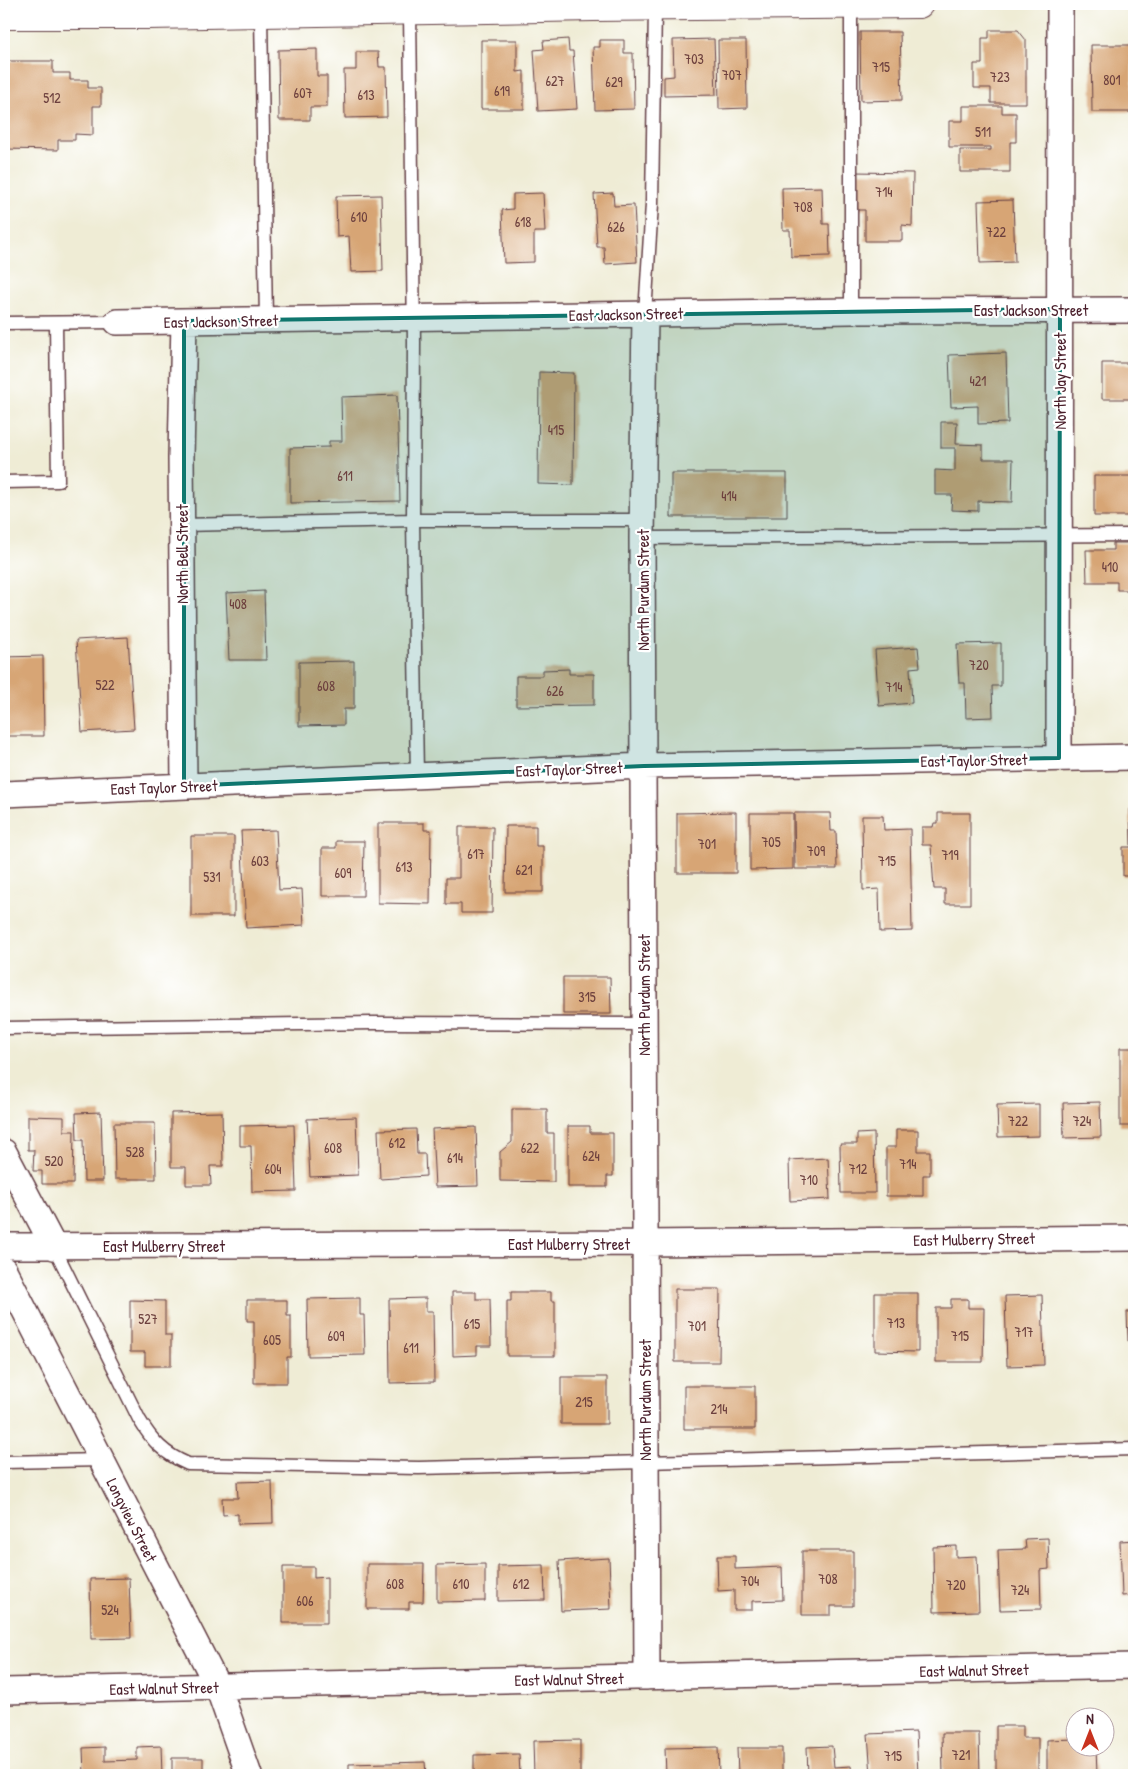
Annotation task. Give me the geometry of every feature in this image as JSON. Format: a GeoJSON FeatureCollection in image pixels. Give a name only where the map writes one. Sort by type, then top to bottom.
{"type":"FeatureCollection","features":[{"type":"Feature","properties":{"kind":"street"},"geometry":{"type":"LineString","coordinates":[[4,15],[148,10],[261,14],[366,8],[410,12],[593,5],[654,7],[919,4]]}},
{"type":"Feature","properties":{"kind":"street","name":"North Jay Street"},"geometry":{"type":"LineString","coordinates":[[1059,758],[1060,4]]}},
{"type":"Feature","properties":{"kind":"street","name":"East Jackson Street"},"geometry":{"type":"LineString","coordinates":[[117,322],[851,311],[1134,310]]}},
{"type":"Feature","properties":{"kind":"street","name":"North Purdum Street"},"geometry":{"type":"LineString","coordinates":[[645,314],[642,529],[647,1677]]}},
{"type":"Feature","properties":{"kind":"street","name":"North Bell Street"},"geometry":{"type":"LineString","coordinates":[[184,321],[182,525],[184,786]]}},
{"type":"Feature","properties":{"kind":"street","name":"East Taylor Street"},"geometry":{"type":"LineString","coordinates":[[4,794],[644,766],[1134,757]]}},
{"type":"Feature","properties":{"kind":"street"},"geometry":{"type":"LineString","coordinates":[[4,1152],[54,1247]]}},
{"type":"Feature","properties":{"kind":"street","name":"East Mulberry Street"},"geometry":{"type":"LineString","coordinates":[[4,1246],[644,1243],[1134,1238]]}},
{"type":"Feature","properties":{"kind":"street","name":"Longview Street"},"geometry":{"type":"LineString","coordinates":[[4,1270],[218,1687],[249,1775]]}},
{"type":"Feature","properties":{"kind":"street","name":"East Walnut Street"},"geometry":{"type":"LineString","coordinates":[[4,1691],[1134,1666]]}},
{"type":"Feature","properties":{"kind":"lane"},"geometry":{"type":"LineString","coordinates":[[851,5],[851,311]]}},
{"type":"Feature","properties":{"kind":"lane"},"geometry":{"type":"LineString","coordinates":[[645,314],[652,204],[654,7]]}},
{"type":"Feature","properties":{"kind":"lane"},"geometry":{"type":"LineString","coordinates":[[410,12],[413,520],[417,776]]}},
{"type":"Feature","properties":{"kind":"lane"},"geometry":{"type":"LineString","coordinates":[[261,14],[266,320]]}},
{"type":"Feature","properties":{"kind":"lane"},"geometry":{"type":"LineString","coordinates":[[4,323],[117,322]]}},
{"type":"Feature","properties":{"kind":"lane"},"geometry":{"type":"LineString","coordinates":[[4,482],[58,482],[56,323]]}},
{"type":"Feature","properties":{"kind":"lane"},"geometry":{"type":"LineString","coordinates":[[182,525],[413,520],[642,529],[1059,536],[1134,535]]}},
{"type":"Feature","properties":{"kind":"lane"},"geometry":{"type":"LineString","coordinates":[[4,1028],[374,1023],[644,1024]]}},
{"type":"Feature","properties":{"kind":"lane"},"geometry":{"type":"LineString","coordinates":[[54,1247],[149,1436],[160,1448],[188,1464],[419,1468],[645,1460],[1134,1449]]}},
{"type":"Feature","properties":{"kind":"lane"},"geometry":{"type":"LineString","coordinates":[[4,1462],[102,1460]]}},
{"type":"Feature","properties":{"kind":"highlighted area"},"geometry":{"type":"Polygon","coordinates":[[[1060,309],[1059,758],[644,766],[184,786],[184,321],[1060,309]]]}},
{"type":"Feature","properties":{"kind":"building"},"geometry":{"type":"Polygon","coordinates":[[[989,30],[1018,30],[1026,40],[1026,103],[991,103],[991,88],[974,88],[974,64],[982,64],[982,38],[989,38],[989,30]]]}},
{"type":"Feature","properties":{"kind":"building"},"geometry":{"type":"Polygon","coordinates":[[[860,32],[900,32],[902,100],[861,101],[860,32]]]}},
{"type":"Feature","properties":{"kind":"building"},"geometry":{"type":"Polygon","coordinates":[[[568,39],[569,51],[573,51],[577,109],[538,111],[534,50],[544,49],[543,41],[568,39]]]}},
{"type":"Feature","properties":{"kind":"building"},"geometry":{"type":"Polygon","coordinates":[[[714,39],[716,95],[664,96],[664,77],[674,76],[673,40],[714,39]]]}},
{"type":"Feature","properties":{"kind":"building"},"geometry":{"type":"Polygon","coordinates":[[[481,40],[517,40],[517,72],[524,71],[524,109],[481,109],[481,40]]]}},
{"type":"Feature","properties":{"kind":"building"},"geometry":{"type":"Polygon","coordinates":[[[600,40],[624,40],[624,53],[633,53],[634,109],[595,110],[593,47],[600,47],[600,40]]]}},
{"type":"Feature","properties":{"kind":"building"},"geometry":{"type":"Polygon","coordinates":[[[718,40],[746,40],[747,108],[719,109],[718,40]]]}},
{"type":"Feature","properties":{"kind":"building"},"geometry":{"type":"Polygon","coordinates":[[[1091,45],[1132,45],[1132,112],[1092,112],[1091,45]]]}},
{"type":"Feature","properties":{"kind":"building"},"geometry":{"type":"Polygon","coordinates":[[[317,49],[317,76],[327,76],[327,107],[310,107],[310,120],[279,120],[278,50],[317,49]]]}},
{"type":"Feature","properties":{"kind":"building"},"geometry":{"type":"Polygon","coordinates":[[[356,52],[378,52],[379,67],[386,67],[387,117],[345,118],[344,70],[356,70],[356,52]]]}},
{"type":"Feature","properties":{"kind":"building"},"geometry":{"type":"Polygon","coordinates":[[[4,61],[53,61],[53,73],[70,73],[70,80],[88,80],[88,88],[101,88],[101,106],[93,106],[93,135],[75,134],[75,140],[58,140],[58,150],[4,149],[4,61]]]}},
{"type":"Feature","properties":{"kind":"building"},"geometry":{"type":"Polygon","coordinates":[[[963,106],[1002,106],[1002,113],[1016,113],[1016,142],[1010,142],[1010,172],[960,172],[960,150],[991,150],[991,147],[949,147],[949,121],[963,121],[963,106]]]}},
{"type":"Feature","properties":{"kind":"building"},"geometry":{"type":"Polygon","coordinates":[[[855,172],[913,173],[912,226],[902,225],[902,241],[865,241],[865,210],[855,210],[855,172]]]}},
{"type":"Feature","properties":{"kind":"building"},"geometry":{"type":"Polygon","coordinates":[[[822,187],[823,224],[829,224],[830,256],[791,257],[790,230],[783,230],[782,188],[822,187]]]}},
{"type":"Feature","properties":{"kind":"building"},"geometry":{"type":"Polygon","coordinates":[[[543,193],[545,232],[534,232],[534,262],[504,263],[502,210],[513,209],[513,194],[543,193]]]}},
{"type":"Feature","properties":{"kind":"building"},"geometry":{"type":"Polygon","coordinates":[[[613,193],[614,206],[634,205],[637,262],[605,264],[604,247],[597,247],[594,194],[613,193]]]}},
{"type":"Feature","properties":{"kind":"building"},"geometry":{"type":"Polygon","coordinates":[[[381,195],[383,271],[351,272],[349,236],[337,237],[336,196],[381,195]]]}},
{"type":"Feature","properties":{"kind":"building"},"geometry":{"type":"Polygon","coordinates":[[[1013,200],[1015,262],[980,263],[978,201],[1013,200]]]}},
{"type":"Feature","properties":{"kind":"building"},"geometry":{"type":"Polygon","coordinates":[[[1006,353],[1008,423],[978,424],[978,406],[951,407],[949,355],[1006,353]]]}},
{"type":"Feature","properties":{"kind":"building"},"geometry":{"type":"Polygon","coordinates":[[[1102,363],[1134,363],[1134,399],[1102,399],[1102,363]]]}},
{"type":"Feature","properties":{"kind":"building"},"geometry":{"type":"Polygon","coordinates":[[[539,372],[574,373],[573,485],[538,484],[539,372]]]}},
{"type":"Feature","properties":{"kind":"building"},"geometry":{"type":"Polygon","coordinates":[[[397,395],[400,501],[290,503],[290,448],[329,447],[329,441],[342,441],[341,397],[397,395]]]}},
{"type":"Feature","properties":{"kind":"building"},"geometry":{"type":"Polygon","coordinates":[[[941,422],[957,422],[956,444],[983,445],[983,459],[1013,459],[1012,502],[978,501],[978,511],[951,510],[952,495],[935,495],[935,470],[955,471],[955,448],[941,448],[941,422]]]}},
{"type":"Feature","properties":{"kind":"building"},"geometry":{"type":"Polygon","coordinates":[[[671,473],[787,473],[787,517],[671,517],[671,473]]]}},
{"type":"Feature","properties":{"kind":"building"},"geometry":{"type":"Polygon","coordinates":[[[1094,476],[1134,476],[1134,516],[1094,516],[1094,476]]]}},
{"type":"Feature","properties":{"kind":"building"},"geometry":{"type":"Polygon","coordinates":[[[1113,543],[1134,543],[1134,590],[1117,590],[1117,582],[1087,582],[1086,550],[1113,550],[1113,543]]]}},
{"type":"Feature","properties":{"kind":"building"},"geometry":{"type":"Polygon","coordinates":[[[264,591],[266,660],[229,660],[226,593],[264,591]]]}},
{"type":"Feature","properties":{"kind":"building"},"geometry":{"type":"Polygon","coordinates":[[[128,637],[134,729],[82,732],[76,640],[128,637]]]}},
{"type":"Feature","properties":{"kind":"building"},"geometry":{"type":"Polygon","coordinates":[[[1001,643],[1001,686],[992,686],[993,717],[966,718],[965,683],[959,683],[957,644],[1001,643]]]}},
{"type":"Feature","properties":{"kind":"building"},"geometry":{"type":"Polygon","coordinates":[[[918,647],[920,667],[910,668],[912,703],[879,706],[875,650],[918,647]]]}},
{"type":"Feature","properties":{"kind":"building"},"geometry":{"type":"Polygon","coordinates":[[[43,656],[44,736],[4,736],[4,657],[43,656]]]}},
{"type":"Feature","properties":{"kind":"building"},"geometry":{"type":"Polygon","coordinates":[[[354,661],[354,709],[344,709],[344,725],[299,726],[299,662],[354,661]]]}},
{"type":"Feature","properties":{"kind":"building"},"geometry":{"type":"Polygon","coordinates":[[[569,669],[569,674],[594,674],[594,705],[516,706],[516,676],[543,676],[543,670],[569,669]]]}},
{"type":"Feature","properties":{"kind":"building"},"geometry":{"type":"Polygon","coordinates":[[[1130,809],[1134,809],[1134,876],[1123,876],[1123,847],[1131,847],[1130,809]]]}},
{"type":"Feature","properties":{"kind":"building"},"geometry":{"type":"Polygon","coordinates":[[[736,812],[736,873],[677,873],[677,813],[736,812]]]}},
{"type":"Feature","properties":{"kind":"building"},"geometry":{"type":"Polygon","coordinates":[[[750,813],[793,813],[793,869],[750,870],[750,813]]]}},
{"type":"Feature","properties":{"kind":"building"},"geometry":{"type":"Polygon","coordinates":[[[794,813],[830,813],[831,831],[836,831],[837,869],[795,869],[794,813]]]}},
{"type":"Feature","properties":{"kind":"building"},"geometry":{"type":"Polygon","coordinates":[[[938,813],[970,813],[970,904],[945,904],[945,889],[934,889],[931,845],[922,845],[922,827],[933,827],[934,823],[938,823],[938,813]]]}},
{"type":"Feature","properties":{"kind":"building"},"geometry":{"type":"Polygon","coordinates":[[[862,816],[883,816],[884,830],[910,829],[912,931],[880,932],[879,889],[863,890],[862,816]]]}},
{"type":"Feature","properties":{"kind":"building"},"geometry":{"type":"Polygon","coordinates":[[[378,823],[424,823],[424,830],[431,830],[430,904],[378,903],[378,823]]]}},
{"type":"Feature","properties":{"kind":"building"},"geometry":{"type":"Polygon","coordinates":[[[506,826],[536,826],[536,846],[543,846],[543,892],[505,892],[506,826]]]}},
{"type":"Feature","properties":{"kind":"building"},"geometry":{"type":"Polygon","coordinates":[[[459,827],[493,827],[492,913],[461,913],[461,904],[446,904],[446,878],[459,878],[459,827]]]}},
{"type":"Feature","properties":{"kind":"building"},"geometry":{"type":"Polygon","coordinates":[[[276,830],[279,890],[302,889],[304,925],[246,928],[241,831],[276,830]]]}},
{"type":"Feature","properties":{"kind":"building"},"geometry":{"type":"Polygon","coordinates":[[[191,836],[234,836],[234,916],[191,916],[191,836]]]}},
{"type":"Feature","properties":{"kind":"building"},"geometry":{"type":"Polygon","coordinates":[[[336,841],[364,841],[363,896],[322,896],[322,848],[336,848],[336,841]]]}},
{"type":"Feature","properties":{"kind":"building"},"geometry":{"type":"Polygon","coordinates":[[[563,977],[610,977],[611,1014],[563,1014],[563,977]]]}},
{"type":"Feature","properties":{"kind":"building"},"geometry":{"type":"Polygon","coordinates":[[[1120,1048],[1134,1048],[1134,1126],[1120,1126],[1120,1048]]]}},
{"type":"Feature","properties":{"kind":"building"},"geometry":{"type":"Polygon","coordinates":[[[1100,1102],[1101,1137],[1064,1138],[1063,1103],[1100,1102]]]}},
{"type":"Feature","properties":{"kind":"building"},"geometry":{"type":"Polygon","coordinates":[[[1039,1104],[1039,1136],[998,1137],[997,1105],[1039,1104]]]}},
{"type":"Feature","properties":{"kind":"building"},"geometry":{"type":"Polygon","coordinates":[[[512,1109],[547,1109],[547,1133],[554,1133],[554,1182],[500,1181],[500,1152],[512,1142],[512,1109]]]}},
{"type":"Feature","properties":{"kind":"building"},"geometry":{"type":"Polygon","coordinates":[[[101,1112],[103,1181],[84,1181],[83,1140],[77,1140],[76,1113],[101,1112]]]}},
{"type":"Feature","properties":{"kind":"building"},"geometry":{"type":"Polygon","coordinates":[[[222,1112],[223,1166],[210,1166],[211,1185],[186,1185],[186,1167],[171,1167],[171,1113],[222,1112]]]}},
{"type":"Feature","properties":{"kind":"building"},"geometry":{"type":"Polygon","coordinates":[[[28,1116],[64,1117],[64,1131],[74,1131],[73,1184],[42,1184],[42,1171],[33,1171],[34,1150],[28,1150],[28,1116]]]}},
{"type":"Feature","properties":{"kind":"building"},"geometry":{"type":"Polygon","coordinates":[[[356,1117],[358,1175],[310,1177],[307,1119],[356,1117]]]}},
{"type":"Feature","properties":{"kind":"building"},"geometry":{"type":"Polygon","coordinates":[[[114,1123],[155,1123],[156,1179],[115,1179],[114,1123]]]}},
{"type":"Feature","properties":{"kind":"building"},"geometry":{"type":"Polygon","coordinates":[[[294,1125],[296,1191],[252,1192],[251,1146],[240,1146],[240,1126],[294,1125]]]}},
{"type":"Feature","properties":{"kind":"building"},"geometry":{"type":"Polygon","coordinates":[[[568,1126],[590,1126],[590,1133],[613,1133],[613,1176],[607,1176],[607,1187],[568,1187],[568,1126]]]}},
{"type":"Feature","properties":{"kind":"building"},"geometry":{"type":"Polygon","coordinates":[[[476,1127],[478,1186],[435,1187],[432,1129],[476,1127]]]}},
{"type":"Feature","properties":{"kind":"building"},"geometry":{"type":"Polygon","coordinates":[[[416,1129],[417,1154],[425,1154],[426,1176],[380,1179],[378,1130],[416,1129]]]}},
{"type":"Feature","properties":{"kind":"building"},"geometry":{"type":"Polygon","coordinates":[[[896,1130],[918,1130],[918,1151],[930,1151],[930,1175],[923,1175],[923,1196],[886,1196],[886,1147],[896,1147],[896,1130]]]}},
{"type":"Feature","properties":{"kind":"building"},"geometry":{"type":"Polygon","coordinates":[[[874,1133],[875,1193],[841,1193],[840,1144],[857,1144],[857,1134],[874,1133]]]}},
{"type":"Feature","properties":{"kind":"building"},"geometry":{"type":"Polygon","coordinates":[[[828,1158],[830,1199],[790,1201],[789,1160],[828,1158]]]}},
{"type":"Feature","properties":{"kind":"building"},"geometry":{"type":"Polygon","coordinates":[[[675,1289],[720,1289],[719,1362],[675,1362],[675,1289]]]}},
{"type":"Feature","properties":{"kind":"building"},"geometry":{"type":"Polygon","coordinates":[[[452,1292],[476,1292],[476,1299],[490,1299],[491,1346],[477,1346],[477,1355],[453,1356],[452,1292]]]}},
{"type":"Feature","properties":{"kind":"building"},"geometry":{"type":"Polygon","coordinates":[[[511,1292],[551,1292],[551,1301],[555,1301],[555,1356],[507,1356],[507,1301],[511,1301],[511,1292]]]}},
{"type":"Feature","properties":{"kind":"building"},"geometry":{"type":"Polygon","coordinates":[[[875,1293],[918,1293],[918,1352],[875,1351],[875,1293]]]}},
{"type":"Feature","properties":{"kind":"building"},"geometry":{"type":"Polygon","coordinates":[[[1042,1295],[1044,1365],[1007,1366],[1005,1296],[1042,1295]]]}},
{"type":"Feature","properties":{"kind":"building"},"geometry":{"type":"Polygon","coordinates":[[[360,1298],[360,1315],[364,1315],[365,1355],[308,1356],[307,1299],[360,1298]]]}},
{"type":"Feature","properties":{"kind":"building"},"geometry":{"type":"Polygon","coordinates":[[[426,1298],[426,1311],[433,1311],[434,1382],[390,1383],[389,1299],[426,1298]]]}},
{"type":"Feature","properties":{"kind":"building"},"geometry":{"type":"Polygon","coordinates":[[[951,1299],[968,1299],[968,1308],[984,1308],[983,1362],[936,1362],[936,1308],[951,1308],[951,1299]]]}},
{"type":"Feature","properties":{"kind":"building"},"geometry":{"type":"Polygon","coordinates":[[[130,1300],[165,1301],[165,1335],[171,1335],[171,1366],[145,1366],[145,1352],[130,1352],[130,1300]]]}},
{"type":"Feature","properties":{"kind":"building"},"geometry":{"type":"Polygon","coordinates":[[[247,1300],[287,1300],[287,1316],[291,1316],[291,1357],[287,1357],[287,1383],[254,1383],[254,1321],[247,1321],[247,1300]]]}},
{"type":"Feature","properties":{"kind":"building"},"geometry":{"type":"Polygon","coordinates":[[[1127,1312],[1134,1312],[1134,1340],[1128,1341],[1127,1312]]]}},
{"type":"Feature","properties":{"kind":"building"},"geometry":{"type":"Polygon","coordinates":[[[561,1377],[607,1377],[607,1424],[561,1424],[561,1377]]]}},
{"type":"Feature","properties":{"kind":"building"},"geometry":{"type":"Polygon","coordinates":[[[684,1386],[755,1386],[755,1429],[684,1429],[684,1386]]]}},
{"type":"Feature","properties":{"kind":"building"},"geometry":{"type":"Polygon","coordinates":[[[272,1481],[273,1523],[238,1524],[238,1514],[223,1515],[222,1498],[238,1498],[237,1482],[272,1481]]]}},
{"type":"Feature","properties":{"kind":"building"},"geometry":{"type":"Polygon","coordinates":[[[1048,1538],[1049,1569],[1040,1570],[1041,1609],[1000,1610],[998,1550],[1026,1549],[1025,1539],[1048,1538]]]}},
{"type":"Feature","properties":{"kind":"building"},"geometry":{"type":"Polygon","coordinates":[[[1134,1540],[1134,1595],[1122,1596],[1120,1541],[1134,1540]]]}},
{"type":"Feature","properties":{"kind":"building"},"geometry":{"type":"Polygon","coordinates":[[[956,1546],[956,1557],[977,1556],[979,1611],[934,1612],[933,1547],[956,1546]]]}},
{"type":"Feature","properties":{"kind":"building"},"geometry":{"type":"Polygon","coordinates":[[[802,1551],[853,1551],[853,1606],[831,1606],[831,1615],[802,1615],[802,1551]]]}},
{"type":"Feature","properties":{"kind":"building"},"geometry":{"type":"Polygon","coordinates":[[[717,1556],[735,1556],[735,1569],[782,1567],[783,1600],[752,1601],[752,1610],[734,1610],[734,1590],[718,1591],[717,1556]]]}},
{"type":"Feature","properties":{"kind":"building"},"geometry":{"type":"Polygon","coordinates":[[[609,1558],[611,1609],[561,1611],[559,1561],[609,1558]]]}},
{"type":"Feature","properties":{"kind":"building"},"geometry":{"type":"Polygon","coordinates":[[[367,1564],[424,1564],[423,1602],[409,1602],[409,1609],[367,1609],[367,1564]]]}},
{"type":"Feature","properties":{"kind":"building"},"geometry":{"type":"Polygon","coordinates":[[[485,1564],[485,1601],[437,1602],[437,1565],[485,1564]]]}},
{"type":"Feature","properties":{"kind":"building"},"geometry":{"type":"Polygon","coordinates":[[[544,1565],[545,1600],[498,1601],[498,1566],[544,1565]]]}},
{"type":"Feature","properties":{"kind":"building"},"geometry":{"type":"Polygon","coordinates":[[[283,1567],[314,1567],[314,1578],[327,1577],[327,1623],[283,1623],[283,1567]]]}},
{"type":"Feature","properties":{"kind":"building"},"geometry":{"type":"Polygon","coordinates":[[[129,1578],[131,1638],[91,1639],[90,1579],[129,1578]]]}},
{"type":"Feature","properties":{"kind":"building"},"geometry":{"type":"Polygon","coordinates":[[[996,1726],[1023,1726],[1023,1738],[1038,1738],[1038,1775],[996,1775],[996,1726]]]}},
{"type":"Feature","properties":{"kind":"building"},"geometry":{"type":"Polygon","coordinates":[[[916,1732],[918,1775],[871,1775],[868,1734],[916,1732]]]}},
{"type":"Feature","properties":{"kind":"building"},"geometry":{"type":"Polygon","coordinates":[[[942,1733],[979,1733],[980,1775],[943,1775],[942,1733]]]}},
{"type":"Feature","properties":{"kind":"building"},"geometry":{"type":"Polygon","coordinates":[[[1066,1739],[1066,1756],[1096,1756],[1097,1775],[1047,1775],[1047,1740],[1066,1739]]]}},
{"type":"Feature","properties":{"kind":"building"},"geometry":{"type":"Polygon","coordinates":[[[580,1740],[580,1775],[534,1775],[533,1741],[580,1740]]]}},
{"type":"Feature","properties":{"kind":"building"},"geometry":{"type":"Polygon","coordinates":[[[161,1746],[162,1775],[84,1775],[83,1748],[105,1747],[105,1761],[137,1760],[137,1747],[161,1746]]]}},
{"type":"Feature","properties":{"kind":"building"},"geometry":{"type":"Polygon","coordinates":[[[832,1746],[834,1767],[851,1766],[852,1775],[808,1775],[807,1747],[832,1746]]]}},
{"type":"Feature","properties":{"kind":"building"},"geometry":{"type":"Polygon","coordinates":[[[718,1747],[719,1775],[666,1775],[665,1748],[718,1747]]]}},
{"type":"Feature","properties":{"kind":"building"},"geometry":{"type":"Polygon","coordinates":[[[737,1748],[782,1748],[782,1775],[738,1775],[737,1748]]]}},
{"type":"Feature","properties":{"kind":"building"},"geometry":{"type":"Polygon","coordinates":[[[519,1754],[520,1775],[474,1775],[474,1755],[519,1754]]]}},
{"type":"Feature","properties":{"kind":"building"},"geometry":{"type":"Polygon","coordinates":[[[172,1758],[203,1758],[203,1775],[172,1775],[172,1758]]]}},
{"type":"Feature","properties":{"kind":"building"},"geometry":{"type":"Polygon","coordinates":[[[425,1762],[426,1775],[349,1775],[349,1764],[425,1762]]]}}]}
